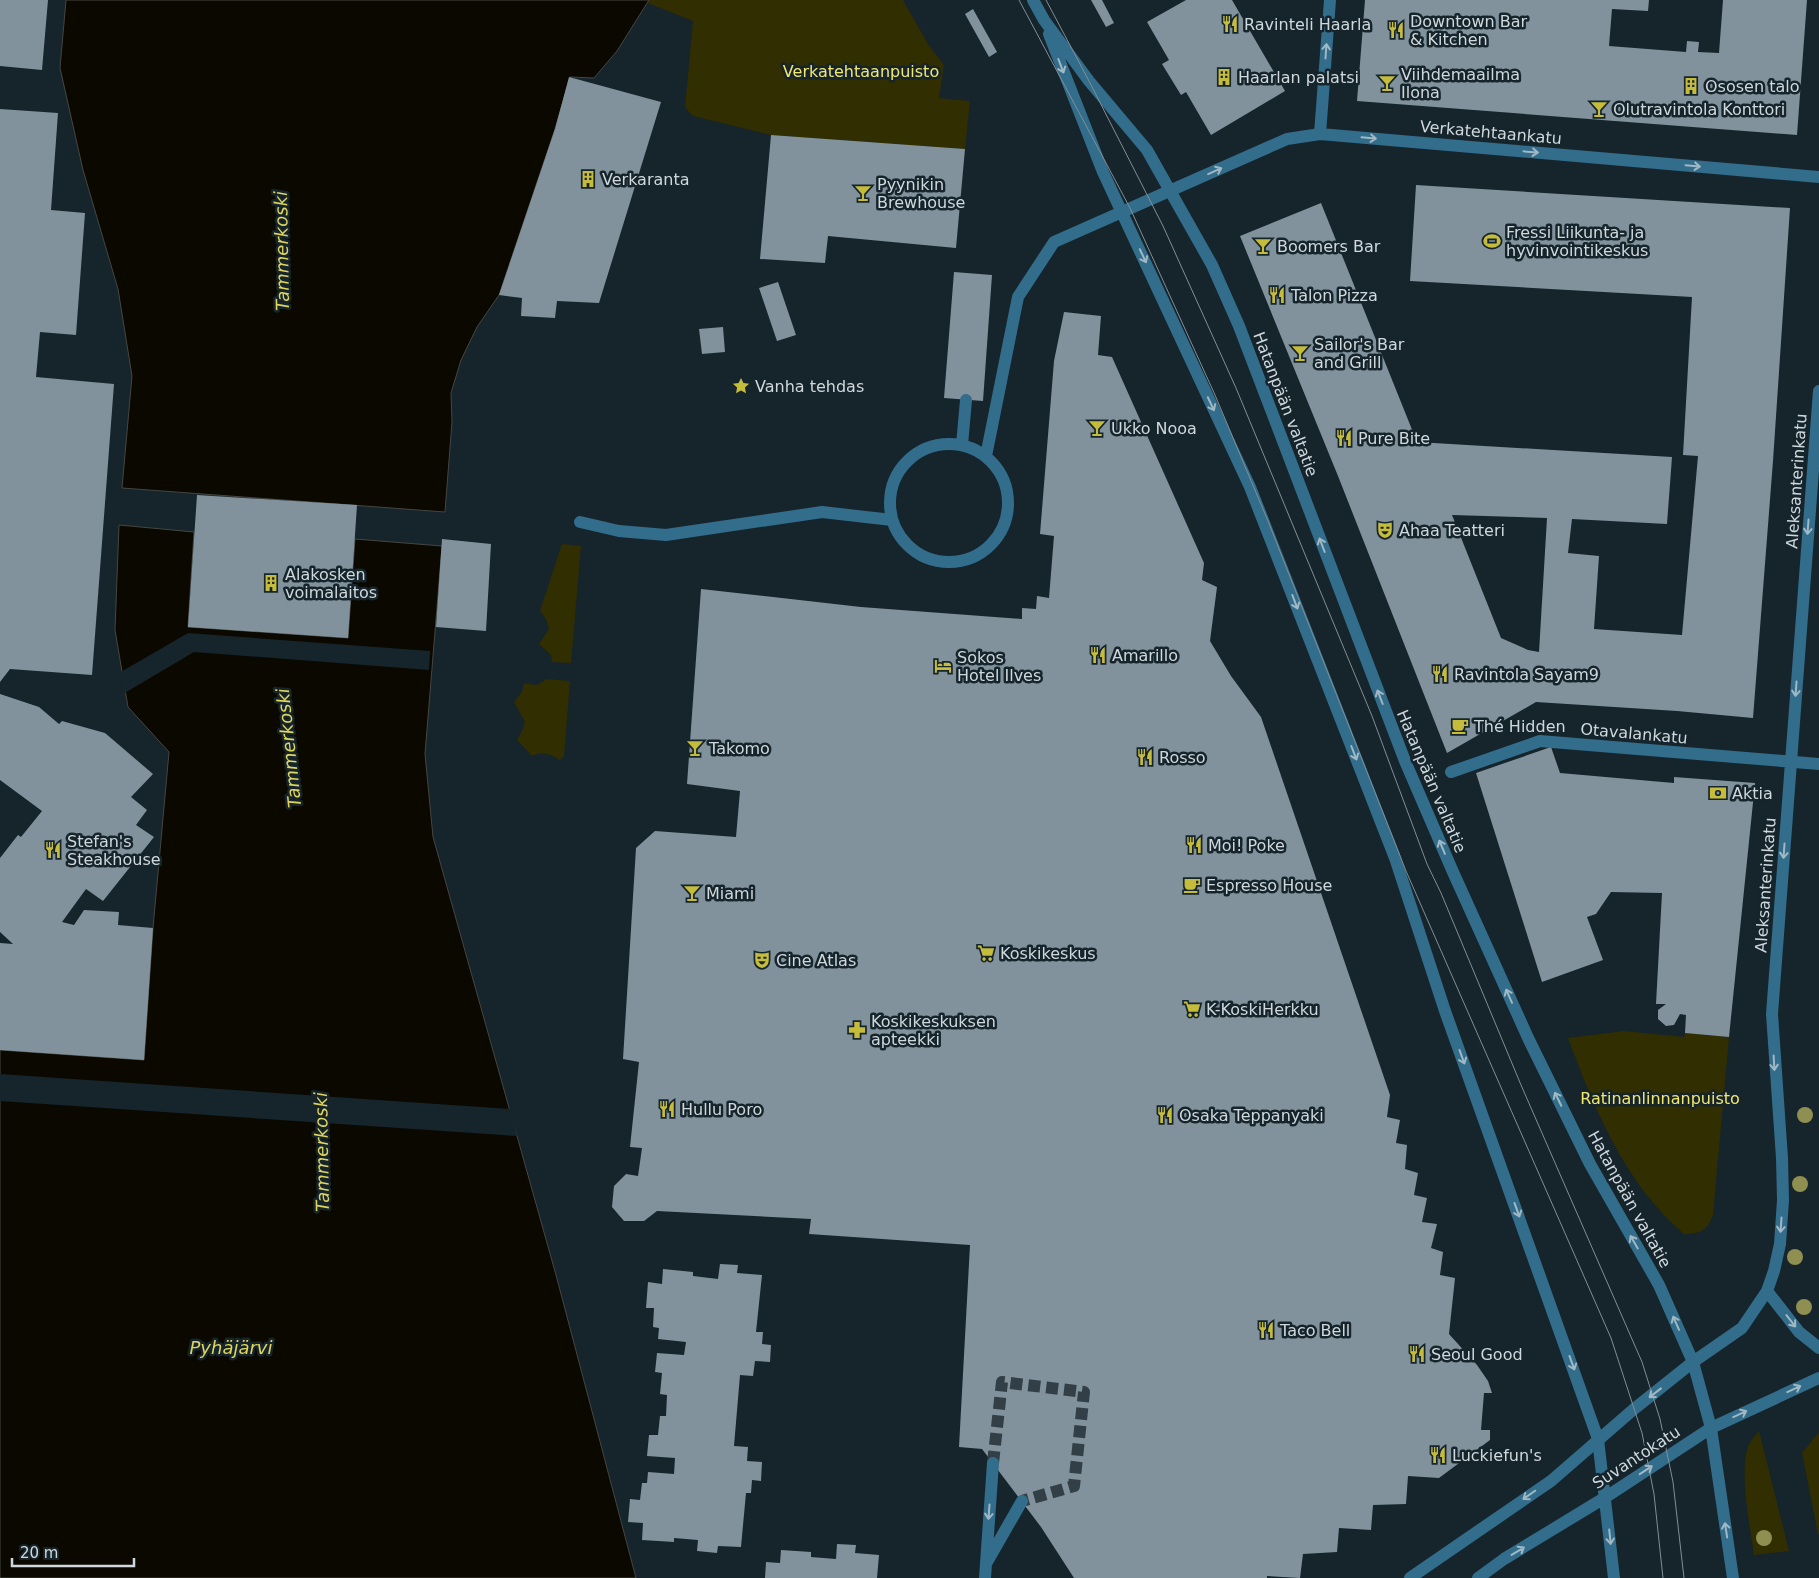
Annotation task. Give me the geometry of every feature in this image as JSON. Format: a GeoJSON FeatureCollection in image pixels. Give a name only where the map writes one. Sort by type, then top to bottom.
{"type":"FeatureCollection","features":[{"type":"Feature","properties":{"kind":"street","name":"Hatanpään valtatie"},"geometry":{"type":"LineString","coordinates":[[1033,0],[1044,20],[1103,172],[1250,487],[1396,858],[1445,1012],[1598,1439],[1614,1578]]}},
{"type":"Feature","properties":{"kind":"street"},"geometry":{"type":"LineString","coordinates":[[1320,134],[1330,0]]}},
{"type":"Feature","properties":{"kind":"street","name":"Hatanpään valtatie"},"geometry":{"type":"LineString","coordinates":[[1044,20],[1089,81],[1147,150],[1212,265],[1239,326],[1398,741],[1453,872],[1529,1040],[1590,1164],[1659,1284],[1693,1362],[1711,1428],[1733,1578]]}},
{"type":"Feature","properties":{"kind":"street","name":"Verkatehtaankatu"},"geometry":{"type":"LineString","coordinates":[[986,456],[1018,297],[1054,242],[1287,139],[1320,134],[1819,177]]}},
{"type":"Feature","properties":{"kind":"street","name":"Aleksanterinkatu"},"geometry":{"type":"LineString","coordinates":[[1693,1362],[1742,1328],[1766,1291],[1774,1271],[1780,1244],[1783,1200],[1782,1158],[1772,1014],[1819,391]]}},
{"type":"Feature","properties":{"kind":"street"},"geometry":{"type":"LineString","coordinates":[[962,445],[966,400]]}},
{"type":"Feature","properties":{"kind":"street"},"geometry":{"type":"LineString","coordinates":[[953,443],[970,447],[986,456],[998,469],[1007,488],[1009,508],[1004,528],[992,545],[975,556],[955,562],[935,560],[916,552],[901,538],[892,520],[890,500],[895,479],[904,464],[918,452],[934,445],[953,443]]}},
{"type":"Feature","properties":{"kind":"street"},"geometry":{"type":"LineString","coordinates":[[580,522],[618,531],[666,535],[822,512],[892,520]]}},
{"type":"Feature","properties":{"kind":"street","name":"Otavalankatu"},"geometry":{"type":"LineString","coordinates":[[1451,772],[1540,741],[1819,764]]}},
{"type":"Feature","properties":{"kind":"street"},"geometry":{"type":"LineString","coordinates":[[1766,1291],[1799,1332],[1819,1348]]}},
{"type":"Feature","properties":{"kind":"street","name":"Suvantokatu"},"geometry":{"type":"LineString","coordinates":[[1410,1578],[1551,1481],[1598,1439],[1693,1362]]}},
{"type":"Feature","properties":{"kind":"street","name":"Suvantokatu"},"geometry":{"type":"LineString","coordinates":[[1478,1578],[1504,1559],[1606,1497],[1711,1428],[1819,1378]]}},
{"type":"Feature","properties":{"kind":"street"},"geometry":{"type":"LineString","coordinates":[[985,1572],[993,1463]]}},
{"type":"Feature","properties":{"kind":"street"},"geometry":{"type":"LineString","coordinates":[[985,1572],[1022,1501]]}},
{"type":"Feature","properties":{"kind":"green space","name":"Verkatehtaanpuisto"},"geometry":{"type":"Polygon","coordinates":[[[649,0],[903,0],[928,44],[944,65],[939,98],[970,101],[965,149],[771,135],[693,116],[685,107],[693,21],[648,3],[649,0]]]}},
{"type":"Feature","properties":{"kind":"green space"},"geometry":{"type":"Polygon","coordinates":[[[562,544],[581,546],[571,663],[552,662],[551,655],[539,644],[549,629],[546,619],[540,611],[562,544]]]}},
{"type":"Feature","properties":{"kind":"green space"},"geometry":{"type":"Polygon","coordinates":[[[547,679],[570,681],[564,756],[560,760],[546,754],[532,756],[517,740],[525,722],[514,702],[522,692],[524,683],[537,685],[547,679]]]}},
{"type":"Feature","properties":{"kind":"green space","name":"Ratinanlinnanpuisto"},"geometry":{"type":"Polygon","coordinates":[[[1624,1031],[1684,1037],[1685,1033],[1729,1037],[1713,1215],[1708,1225],[1699,1232],[1684,1234],[1663,1214],[1628,1168],[1601,1118],[1568,1038],[1624,1031]]]}},
{"type":"Feature","properties":{"kind":"green space"},"geometry":{"type":"Polygon","coordinates":[[[1759,1431],[1789,1551],[1754,1555],[1746,1502],[1745,1461],[1748,1447],[1759,1431]]]}},
{"type":"Feature","properties":{"kind":"green space"},"geometry":{"type":"Polygon","coordinates":[[[1819,1432],[1819,1534],[1818,1534],[1802,1453],[1819,1432]]]}},
{"type":"Feature","properties":{"kind":"water","name":"Tammerkoski"},"geometry":{"type":"Polygon","coordinates":[[[66,0],[649,0],[617,51],[594,78],[570,77],[555,129],[499,295],[477,327],[461,360],[451,393],[452,422],[445,512],[122,488],[132,376],[118,289],[83,170],[60,68],[66,0]]]}},
{"type":"Feature","properties":{"kind":"water","name":"Pyhäjärvi"},"geometry":{"type":"Polygon","coordinates":[[[119,525],[194,532],[188,627],[348,638],[355,539],[442,546],[425,754],[433,837],[556,1275],[636,1578],[0,1578],[0,1050],[144,1060],[153,928],[169,752],[128,707],[115,630],[119,525]]]}},
{"type":"Feature","properties":{"kind":"pier"},"geometry":{"type":"Polygon","coordinates":[[[188,633],[430,651],[429,670],[194,652],[123,694],[119,673],[188,633]]]}},
{"type":"Feature","properties":{"kind":"pier"},"geometry":{"type":"Polygon","coordinates":[[[0,1074],[511,1109],[517,1136],[0,1101],[0,1074]]]}},
{"type":"Feature","properties":{"kind":"building"},"geometry":{"type":"Polygon","coordinates":[[[0,0],[48,0],[42,70],[0,66],[0,0]]]}},
{"type":"Feature","properties":{"kind":"building"},"geometry":{"type":"Polygon","coordinates":[[[1091,0],[1102,0],[1114,23],[1106,27],[1091,0]]]}},
{"type":"Feature","properties":{"kind":"building","name":"Haarlan palatsi"},"geometry":{"type":"Polygon","coordinates":[[[1186,0],[1232,0],[1285,91],[1211,135],[1186,92],[1181,95],[1162,64],[1169,60],[1147,22],[1186,0]]]}},
{"type":"Feature","properties":{"kind":"building"},"geometry":{"type":"Polygon","coordinates":[[[1365,0],[1649,0],[1648,11],[1612,9],[1609,46],[1686,52],[1687,41],[1699,42],[1698,52],[1719,53],[1723,0],[1807,0],[1797,135],[1357,101],[1365,0]]]}},
{"type":"Feature","properties":{"kind":"building"},"geometry":{"type":"Polygon","coordinates":[[[973,9],[997,52],[989,57],[965,14],[973,9]]]}},
{"type":"Feature","properties":{"kind":"building","name":"Verkaranta"},"geometry":{"type":"Polygon","coordinates":[[[569,77],[661,102],[599,303],[557,301],[555,318],[521,316],[522,298],[499,295],[555,129],[569,77]]]}},
{"type":"Feature","properties":{"kind":"building"},"geometry":{"type":"Polygon","coordinates":[[[0,109],[58,113],[51,210],[85,213],[76,335],[40,332],[36,377],[114,384],[92,675],[10,669],[0,682],[0,109]]]}},
{"type":"Feature","properties":{"kind":"building","name":"Pyynikin Brewhouse"},"geometry":{"type":"Polygon","coordinates":[[[771,135],[965,149],[956,248],[828,236],[825,263],[760,259],[771,135]]]}},
{"type":"Feature","properties":{"kind":"building"},"geometry":{"type":"Polygon","coordinates":[[[1416,185],[1790,208],[1753,718],[1536,702],[1447,753],[1338,476],[1240,236],[1321,203],[1417,442],[1672,457],[1667,524],[1572,519],[1568,553],[1599,556],[1594,629],[1682,635],[1698,456],[1683,455],[1692,297],[1410,281],[1416,185]],[[1452,515],[1501,638],[1528,650],[1539,652],[1547,518],[1452,515]]]}},
{"type":"Feature","properties":{"kind":"building"},"geometry":{"type":"Polygon","coordinates":[[[954,272],[992,275],[983,401],[944,398],[954,272]]]}},
{"type":"Feature","properties":{"kind":"building"},"geometry":{"type":"Polygon","coordinates":[[[778,282],[796,335],[777,341],[759,288],[778,282]]]}},
{"type":"Feature","properties":{"kind":"building","name":"Koskikeskus"},"geometry":{"type":"Polygon","coordinates":[[[1064,312],[1101,316],[1098,355],[1112,357],[1204,563],[1202,580],[1217,587],[1210,641],[1231,676],[1261,717],[1390,1095],[1387,1117],[1400,1120],[1396,1143],[1407,1145],[1405,1169],[1418,1173],[1414,1195],[1427,1198],[1422,1222],[1437,1224],[1431,1248],[1443,1252],[1440,1275],[1455,1278],[1449,1334],[1477,1365],[1488,1381],[1492,1393],[1484,1393],[1481,1430],[1490,1430],[1490,1440],[1439,1478],[1408,1476],[1406,1504],[1373,1505],[1371,1530],[1339,1528],[1337,1552],[1303,1554],[1300,1578],[1267,1576],[1267,1578],[1074,1578],[1041,1527],[982,1449],[959,1447],[970,1245],[809,1234],[811,1219],[657,1211],[644,1221],[624,1221],[612,1207],[614,1186],[626,1174],[638,1176],[642,1148],[630,1147],[639,1062],[623,1059],[636,848],[655,831],[736,837],[740,791],[687,784],[701,589],[861,607],[1022,619],[1022,608],[1036,609],[1037,596],[1049,598],[1054,536],[1040,534],[1054,361],[1064,312]]]}},
{"type":"Feature","properties":{"kind":"building"},"geometry":{"type":"Polygon","coordinates":[[[723,327],[725,352],[702,354],[699,329],[723,327]]]}},
{"type":"Feature","properties":{"kind":"building","name":"Alakosken voimalaitos"},"geometry":{"type":"Polygon","coordinates":[[[197,495],[357,505],[348,638],[188,627],[197,495]]]}},
{"type":"Feature","properties":{"kind":"building"},"geometry":{"type":"Polygon","coordinates":[[[442,539],[491,544],[486,631],[436,627],[442,539]]]}},
{"type":"Feature","properties":{"kind":"building"},"geometry":{"type":"Polygon","coordinates":[[[0,694],[39,707],[59,724],[62,721],[105,733],[153,774],[131,797],[147,810],[136,825],[154,837],[103,901],[86,889],[62,922],[74,925],[84,910],[119,912],[118,925],[153,928],[144,1060],[0,1050],[0,943],[13,944],[0,932],[0,858],[18,835],[21,837],[42,811],[0,780],[0,694]]]}},
{"type":"Feature","properties":{"kind":"building"},"geometry":{"type":"Polygon","coordinates":[[[1551,747],[1560,773],[1674,783],[1674,777],[1755,783],[1729,1037],[1685,1033],[1686,1015],[1680,1014],[1674,1025],[1666,1026],[1658,1019],[1658,1010],[1666,1004],[1656,1004],[1662,893],[1611,892],[1596,914],[1587,917],[1603,960],[1542,982],[1476,773],[1551,747]]]}},
{"type":"Feature","properties":{"kind":"building"},"geometry":{"type":"Polygon","coordinates":[[[720,1264],[738,1265],[737,1273],[762,1275],[756,1332],[763,1332],[762,1344],[771,1345],[770,1362],[755,1361],[753,1376],[740,1375],[734,1446],[748,1447],[747,1461],[762,1462],[761,1481],[752,1480],[751,1493],[746,1493],[741,1547],[718,1546],[717,1553],[697,1551],[698,1540],[674,1538],[674,1542],[642,1540],[643,1523],[628,1522],[630,1499],[640,1500],[642,1483],[647,1483],[648,1472],[674,1474],[675,1458],[647,1456],[649,1435],[658,1435],[660,1416],[666,1416],[667,1395],[660,1394],[662,1373],[655,1372],[657,1353],[684,1355],[686,1342],[658,1339],[659,1328],[653,1327],[654,1308],[646,1308],[648,1282],[662,1284],[663,1269],[693,1272],[693,1276],[718,1279],[720,1264]]]}},
{"type":"Feature","properties":{"kind":"building"},"geometry":{"type":"Polygon","coordinates":[[[837,1544],[856,1545],[855,1553],[879,1555],[877,1578],[765,1578],[766,1562],[780,1563],[781,1550],[811,1552],[811,1557],[836,1559],[837,1544]]]}},
{"type":"Feature","properties":{"kind":"tunnel"},"geometry":{"type":"LineString","coordinates":[[993,1463],[1002,1382],[1084,1392],[1074,1486],[1022,1501]]}},
{"type":"Feature","properties":{"kind":"tram line"},"geometry":{"type":"LineString","coordinates":[[1019,0],[1130,208],[1215,395],[1268,521],[1406,871],[1611,1338],[1642,1433],[1654,1494],[1663,1578]]}},
{"type":"Feature","properties":{"kind":"tram line"},"geometry":{"type":"LineString","coordinates":[[1046,0],[1163,226],[1236,388],[1372,716],[1427,864],[1642,1362],[1660,1419],[1673,1482],[1684,1578]]}},
{"type":"Feature","properties":{"kind":"place","name":"Ravinteli Haarla"},"geometry":{"type":"Point","coordinates":[1230,24]}},
{"type":"Feature","properties":{"kind":"place","name":"Downtown Bar & Kitchen"},"geometry":{"type":"Point","coordinates":[1396,30]}},
{"type":"Feature","properties":{"kind":"place","name":"Haarlan palatsi"},"geometry":{"type":"Point","coordinates":[1224,77]}},
{"type":"Feature","properties":{"kind":"place","name":"Viihdemaailma Ilona"},"geometry":{"type":"Point","coordinates":[1387,83]}},
{"type":"Feature","properties":{"kind":"place","name":"Ososen talo"},"geometry":{"type":"Point","coordinates":[1691,86]}},
{"type":"Feature","properties":{"kind":"place","name":"Olutravintola Konttori"},"geometry":{"type":"Point","coordinates":[1599,109]}},
{"type":"Feature","properties":{"kind":"place","name":"Verkaranta"},"geometry":{"type":"Point","coordinates":[588,179]}},
{"type":"Feature","properties":{"kind":"place","name":"Pyynikin Brewhouse"},"geometry":{"type":"Point","coordinates":[863,193]}},
{"type":"Feature","properties":{"kind":"place","name":"Fressi Liikunta- ja hyvinvointikeskus"},"geometry":{"type":"Point","coordinates":[1492,241]}},
{"type":"Feature","properties":{"kind":"place","name":"Boomers Bar"},"geometry":{"type":"Point","coordinates":[1263,246]}},
{"type":"Feature","properties":{"kind":"place","name":"Talon Pizza"},"geometry":{"type":"Point","coordinates":[1277,295]}},
{"type":"Feature","properties":{"kind":"place","name":"Sailor's Bar and Grill"},"geometry":{"type":"Point","coordinates":[1300,353]}},
{"type":"Feature","properties":{"kind":"place","name":"Vanha tehdas"},"geometry":{"type":"Point","coordinates":[741,386]}},
{"type":"Feature","properties":{"kind":"place","name":"Ukko Nooa"},"geometry":{"type":"Point","coordinates":[1097,428]}},
{"type":"Feature","properties":{"kind":"place","name":"Pure Bite"},"geometry":{"type":"Point","coordinates":[1344,438]}},
{"type":"Feature","properties":{"kind":"place","name":"Ahaa Teatteri"},"geometry":{"type":"Point","coordinates":[1385,530]}},
{"type":"Feature","properties":{"kind":"place","name":"Alakosken voimalaitos"},"geometry":{"type":"Point","coordinates":[271,583]}},
{"type":"Feature","properties":{"kind":"place","name":"Amarillo"},"geometry":{"type":"Point","coordinates":[1098,655]}},
{"type":"Feature","properties":{"kind":"place","name":"Sokos Hotel Ilves"},"geometry":{"type":"Point","coordinates":[943,666]}},
{"type":"Feature","properties":{"kind":"place","name":"Ravintola Sayam9"},"geometry":{"type":"Point","coordinates":[1440,674]}},
{"type":"Feature","properties":{"kind":"place","name":"Thé Hidden"},"geometry":{"type":"Point","coordinates":[1460,726]}},
{"type":"Feature","properties":{"kind":"place","name":"Takomo"},"geometry":{"type":"Point","coordinates":[695,748]}},
{"type":"Feature","properties":{"kind":"place","name":"Rosso"},"geometry":{"type":"Point","coordinates":[1145,757]}},
{"type":"Feature","properties":{"kind":"place","name":"Aktia"},"geometry":{"type":"Point","coordinates":[1718,793]}},
{"type":"Feature","properties":{"kind":"place","name":"Moi! Poke"},"geometry":{"type":"Point","coordinates":[1194,845]}},
{"type":"Feature","properties":{"kind":"place","name":"Stefan's Steakhouse"},"geometry":{"type":"Point","coordinates":[53,850]}},
{"type":"Feature","properties":{"kind":"place","name":"Espresso House"},"geometry":{"type":"Point","coordinates":[1192,885]}},
{"type":"Feature","properties":{"kind":"place","name":"Miami"},"geometry":{"type":"Point","coordinates":[692,893]}},
{"type":"Feature","properties":{"kind":"place","name":"Koskikeskus"},"geometry":{"type":"Point","coordinates":[986,953]}},
{"type":"Feature","properties":{"kind":"place","name":"Cine Atlas"},"geometry":{"type":"Point","coordinates":[762,960]}},
{"type":"Feature","properties":{"kind":"place","name":"K-KoskiHerkku"},"geometry":{"type":"Point","coordinates":[1192,1009]}},
{"type":"Feature","properties":{"kind":"place","name":"Koskikeskuksen apteekki"},"geometry":{"type":"Point","coordinates":[857,1030]}},
{"type":"Feature","properties":{"kind":"place","name":"Hullu Poro"},"geometry":{"type":"Point","coordinates":[667,1109]}},
{"type":"Feature","properties":{"kind":"place","name":"Osaka Teppanyaki"},"geometry":{"type":"Point","coordinates":[1165,1115]}},
{"type":"Feature","properties":{"kind":"place","name":"Taco Bell"},"geometry":{"type":"Point","coordinates":[1266,1330]}},
{"type":"Feature","properties":{"kind":"place","name":"Seoul Good"},"geometry":{"type":"Point","coordinates":[1417,1354]}},
{"type":"Feature","properties":{"kind":"place","name":"Luckiefun's"},"geometry":{"type":"Point","coordinates":[1438,1455]}}]}
